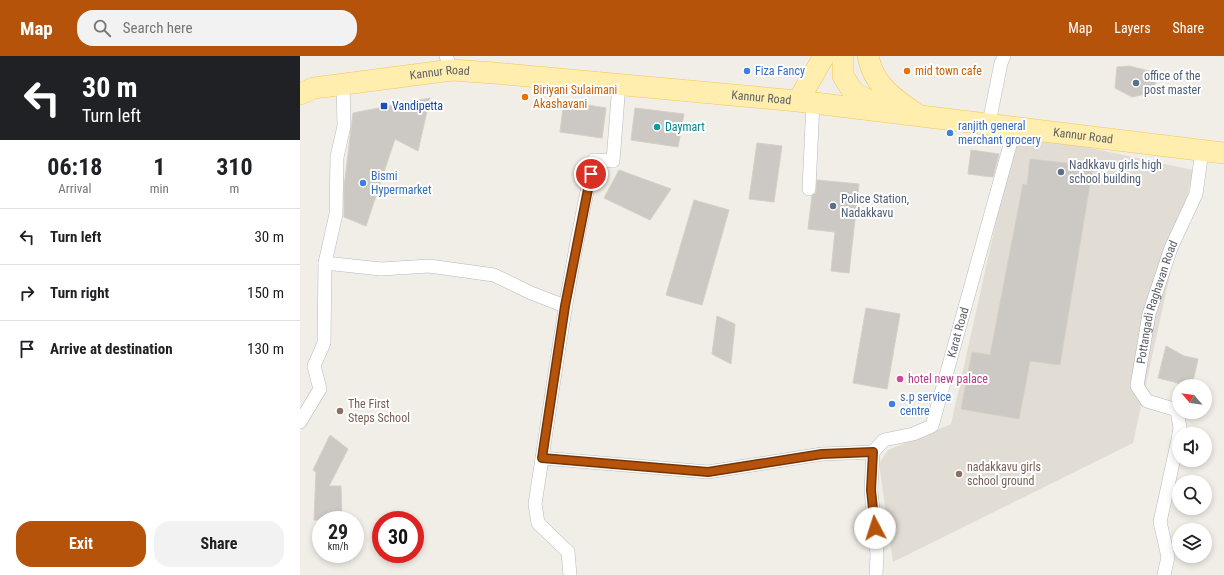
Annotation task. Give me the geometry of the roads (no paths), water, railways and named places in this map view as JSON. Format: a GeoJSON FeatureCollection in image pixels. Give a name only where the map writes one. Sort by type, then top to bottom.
{"type":"FeatureCollection","features":[{"type":"Feature","properties":{"kind":"main road"},"geometry":{"type":"LineString","coordinates":[[805,102],[824,56]]}},
{"type":"Feature","properties":{"kind":"main road"},"geometry":{"type":"LineString","coordinates":[[843,56],[843,76],[854,93],[891,112]]}},
{"type":"Feature","properties":{"kind":"main road"},"geometry":{"type":"LineString","coordinates":[[868,56],[870,67],[889,96],[915,114]]}},
{"type":"Feature","properties":{"kind":"main road","name":"Kannur Road"},"geometry":{"type":"LineString","coordinates":[[300,94],[314,88],[344,84],[449,63],[619,84],[915,114],[1224,152]]}},
{"type":"Feature","properties":{"kind":"street"},"geometry":{"type":"LineString","coordinates":[[989,123],[1001,63],[1004,56]]}},
{"type":"Feature","properties":{"kind":"street"},"geometry":{"type":"LineString","coordinates":[[300,422],[320,389],[314,366],[324,342],[326,263],[336,214],[337,157],[344,126],[344,84]]}},
{"type":"Feature","properties":{"kind":"street"},"geometry":{"type":"LineString","coordinates":[[570,575],[568,552],[538,523],[535,504],[565,306],[584,203],[594,160],[613,161],[619,84]]}},
{"type":"Feature","properties":{"kind":"street"},"geometry":{"type":"LineString","coordinates":[[805,102],[809,189]]}},
{"type":"Feature","properties":{"kind":"street","name":"Karat Road"},"geometry":{"type":"LineString","coordinates":[[873,452],[884,440],[913,434],[932,426],[1015,127]]}},
{"type":"Feature","properties":{"kind":"street","name":"Pottangadi Raghavan Road"},"geometry":{"type":"LineString","coordinates":[[1180,427],[1177,410],[1147,401],[1137,386],[1149,314],[1171,248],[1196,194],[1202,150]]}},
{"type":"Feature","properties":{"kind":"street"},"geometry":{"type":"LineString","coordinates":[[326,263],[381,269],[429,266],[494,275],[531,294],[565,306]]}},
{"type":"Feature","properties":{"kind":"street"},"geometry":{"type":"LineString","coordinates":[[542,458],[708,472],[822,454],[873,452],[871,490],[877,554],[876,575]]}},
{"type":"Feature","properties":{"kind":"street","name":"Pottangadi Raghavan Road"},"geometry":{"type":"LineString","coordinates":[[1164,575],[1168,557],[1160,522],[1172,466]]}},
{"type":"Feature","properties":{"kind":"place","name":"Fiza Fancy"},"geometry":{"type":"Point","coordinates":[747,71]}},
{"type":"Feature","properties":{"kind":"place","name":"mid town cafe"},"geometry":{"type":"Point","coordinates":[907,71]}},
{"type":"Feature","properties":{"kind":"place","name":"office of the post master"},"geometry":{"type":"Point","coordinates":[1136,83]}},
{"type":"Feature","properties":{"kind":"place","name":"Biriyani Sulaimani Akashavani"},"geometry":{"type":"Point","coordinates":[525,97]}},
{"type":"Feature","properties":{"kind":"place","name":"Vandipetta"},"geometry":{"type":"Point","coordinates":[384,106]}},
{"type":"Feature","properties":{"kind":"place","name":"Daymart"},"geometry":{"type":"Point","coordinates":[657,127]}},
{"type":"Feature","properties":{"kind":"place","name":"ranjith general merchant grocery"},"geometry":{"type":"Point","coordinates":[950,133]}},
{"type":"Feature","properties":{"kind":"place","name":"Nadkkavu girls high school building"},"geometry":{"type":"Point","coordinates":[1061,172]}},
{"type":"Feature","properties":{"kind":"place","name":"Bismi Hypermarket"},"geometry":{"type":"Point","coordinates":[363,183]}},
{"type":"Feature","properties":{"kind":"place","name":"Police Station, Nadakkavu"},"geometry":{"type":"Point","coordinates":[833,206]}},
{"type":"Feature","properties":{"kind":"place","name":"hotel new palace"},"geometry":{"type":"Point","coordinates":[900,379]}},
{"type":"Feature","properties":{"kind":"place","name":"s.p service centre"},"geometry":{"type":"Point","coordinates":[892,404]}},
{"type":"Feature","properties":{"kind":"place","name":"The First Steps School"},"geometry":{"type":"Point","coordinates":[340,411]}},
{"type":"Feature","properties":{"kind":"place","name":"nadakkavu girls school ground"},"geometry":{"type":"Point","coordinates":[959,474]}}]}
